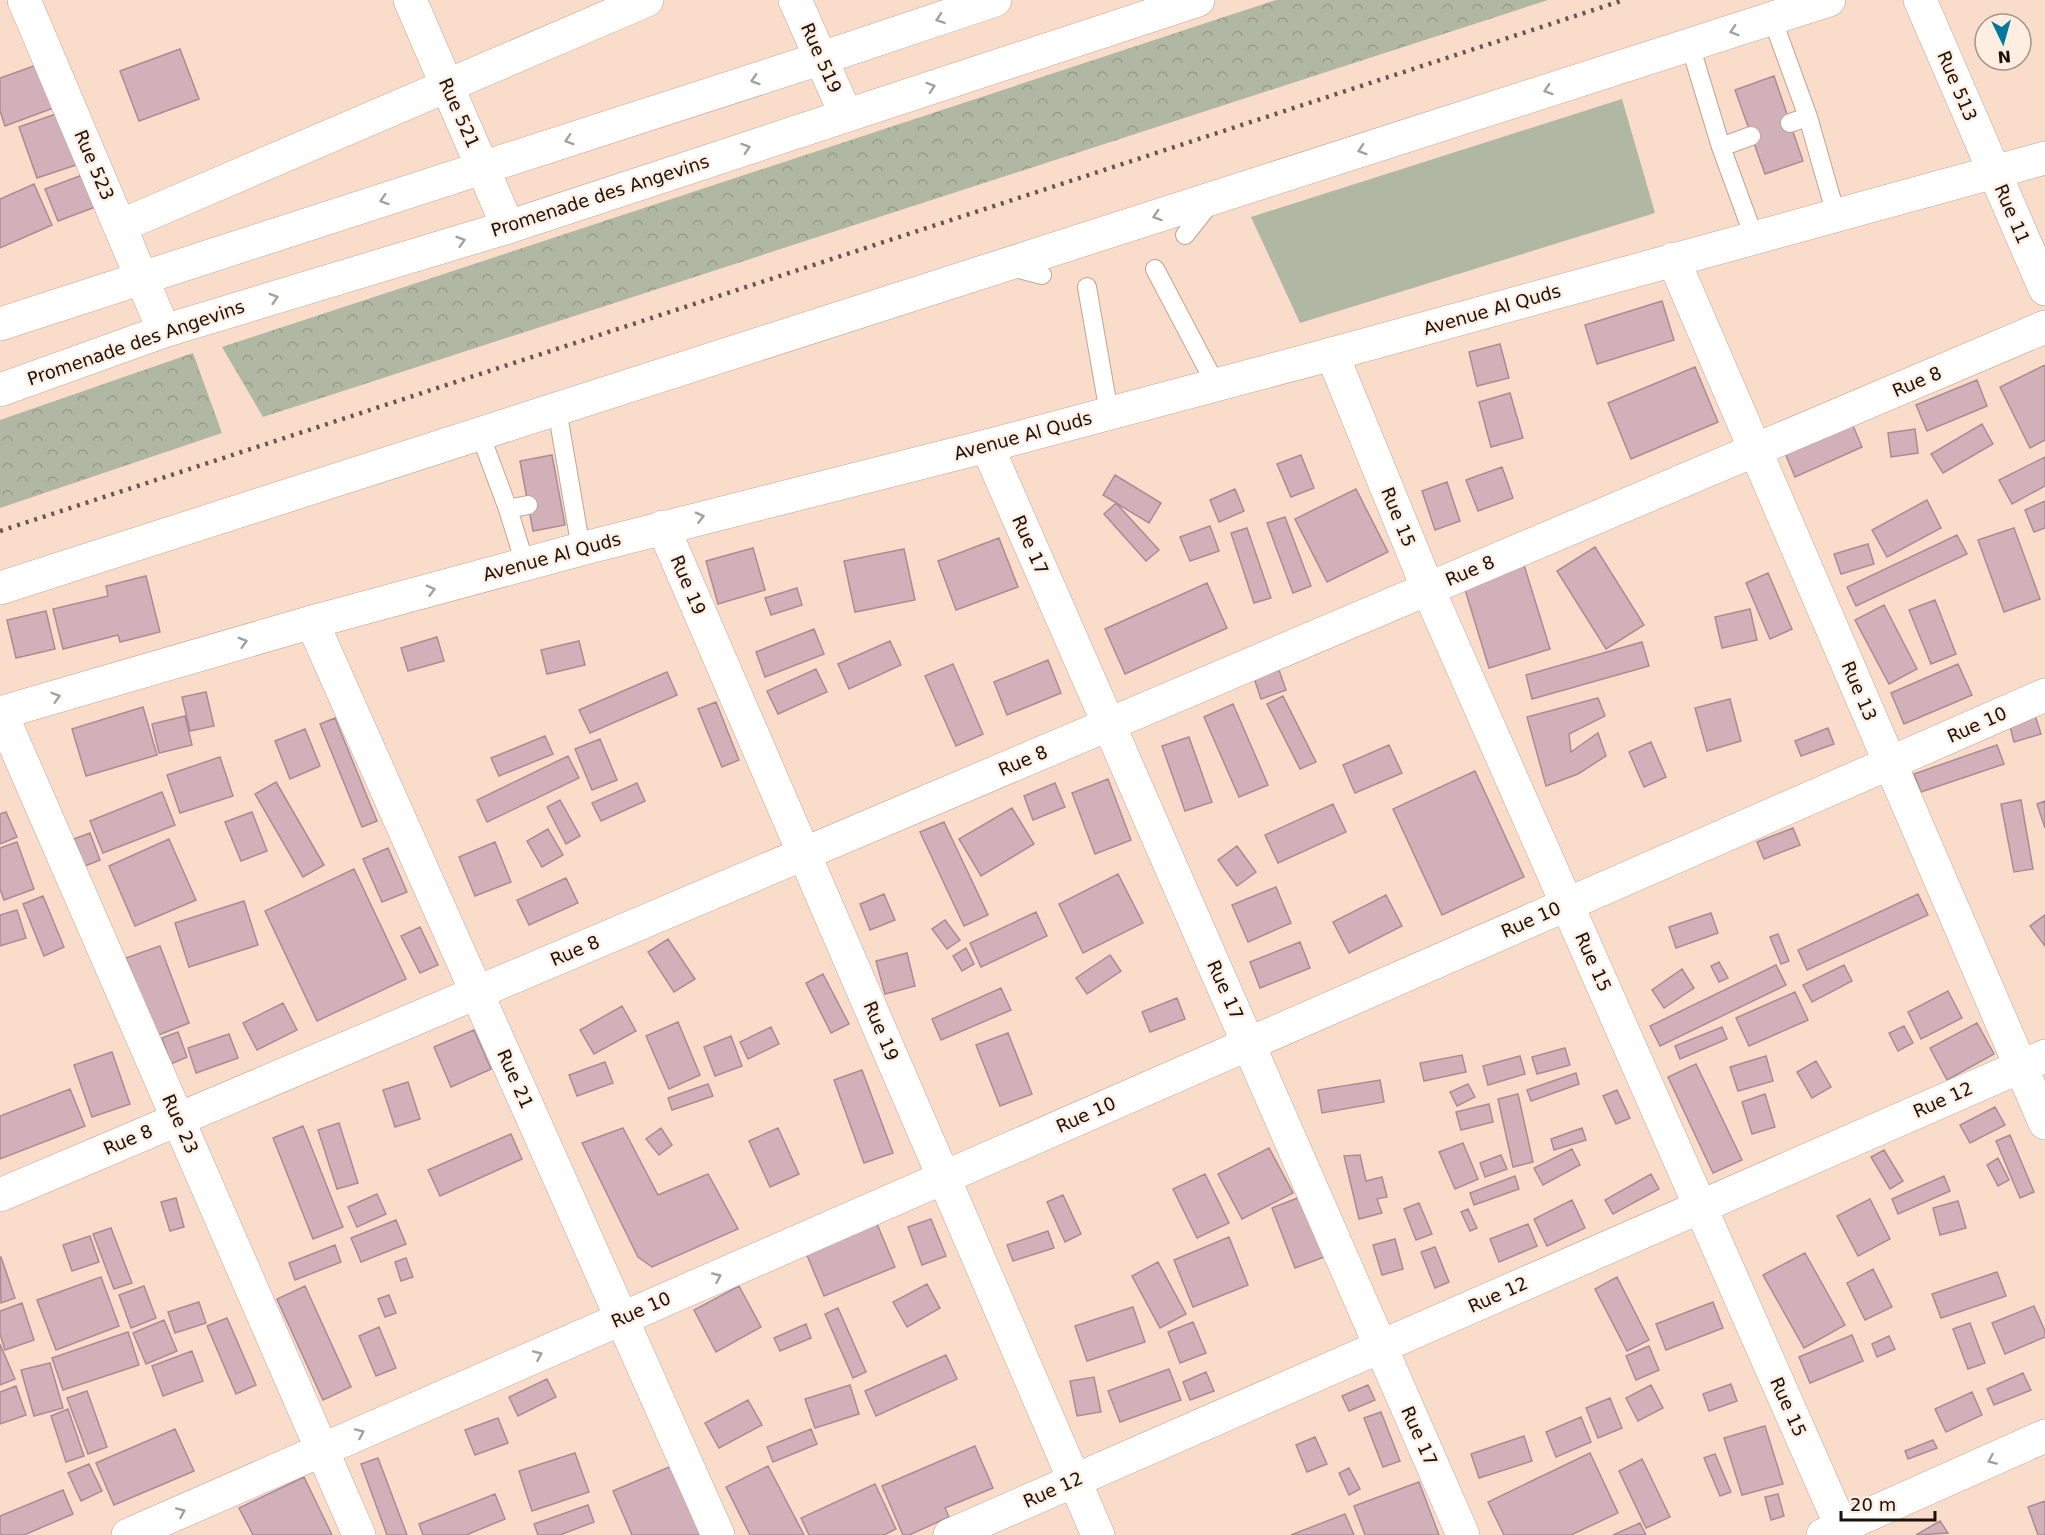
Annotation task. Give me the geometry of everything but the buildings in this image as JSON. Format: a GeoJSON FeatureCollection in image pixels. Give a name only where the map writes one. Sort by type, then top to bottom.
{"type":"FeatureCollection","features":[{"type":"Feature","properties":{"kind":"street","name":"Rue 523"},"geometry":{"type":"LineString","coordinates":[[24,0],[164,331]]}},
{"type":"Feature","properties":{"kind":"street","name":"Rue 521"},"geometry":{"type":"LineString","coordinates":[[410,0],[508,227]]}},
{"type":"Feature","properties":{"kind":"street"},"geometry":{"type":"LineString","coordinates":[[120,226],[647,0]]}},
{"type":"Feature","properties":{"kind":"street","name":"Rue 519"},"geometry":{"type":"LineString","coordinates":[[795,0],[846,115]]}},
{"type":"Feature","properties":{"kind":"street"},"geometry":{"type":"LineString","coordinates":[[0,324],[995,0]]}},
{"type":"Feature","properties":{"kind":"street","name":"Promenade des Angevins"},"geometry":{"type":"LineString","coordinates":[[0,390],[164,331],[508,227],[846,115],[1149,8],[1198,0]]}},
{"type":"Feature","properties":{"kind":"street"},"geometry":{"type":"LineString","coordinates":[[0,588],[1829,0]]}},
{"type":"Feature","properties":{"kind":"street","name":"Rue 513"},"geometry":{"type":"LineString","coordinates":[[1920,0],[1994,171]]}},
{"type":"Feature","properties":{"kind":"street","name":"Avenue Al Quds"},"geometry":{"type":"LineString","coordinates":[[1,713],[312,622],[525,564],[1216,385],[2045,158]]}},
{"type":"Feature","properties":{"kind":"street","name":"Rue 11"},"geometry":{"type":"LineString","coordinates":[[1994,171],[2045,289]]}},
{"type":"Feature","properties":{"kind":"street","name":"Rue 13"},"geometry":{"type":"LineString","coordinates":[[1673,259],[1890,763],[2033,1061],[2045,1123]]}},
{"type":"Feature","properties":{"kind":"street","name":"Rue 8"},"geometry":{"type":"LineString","coordinates":[[0,1194],[2045,327]]}},
{"type":"Feature","properties":{"kind":"street","name":"Rue 15"},"geometry":{"type":"LineString","coordinates":[[1332,354],[1428,589],[1700,1207],[1836,1532]]}},
{"type":"Feature","properties":{"kind":"street","name":"Rue 17"},"geometry":{"type":"LineString","coordinates":[[987,446],[1463,1535]]}},
{"type":"Feature","properties":{"kind":"street","name":"Rue 19"},"geometry":{"type":"LineString","coordinates":[[663,527],[1098,1535]]}},
{"type":"Feature","properties":{"kind":"street","name":"Rue 21"},"geometry":{"type":"LineString","coordinates":[[312,622],[718,1535]]}},
{"type":"Feature","properties":{"kind":"street","name":"Rue 10"},"geometry":{"type":"LineString","coordinates":[[128,1535],[2045,695]]}},
{"type":"Feature","properties":{"kind":"street","name":"Rue 23"},"geometry":{"type":"LineString","coordinates":[[1,713],[359,1535]]}},
{"type":"Feature","properties":{"kind":"street","name":"Rue 12"},"geometry":{"type":"LineString","coordinates":[[950,1535],[2033,1061]]}},
{"type":"Feature","properties":{"kind":"street"},"geometry":{"type":"LineString","coordinates":[[1836,1532],[2045,1436]]}},
{"type":"Feature","properties":{"kind":"lane"},"geometry":{"type":"LineString","coordinates":[[1772,18],[1808,117],[1836,215]]}},
{"type":"Feature","properties":{"kind":"lane"},"geometry":{"type":"LineString","coordinates":[[1690,45],[1721,147],[1754,237]]}},
{"type":"Feature","properties":{"kind":"lane"},"geometry":{"type":"LineString","coordinates":[[1790,123],[1808,117]]}},
{"type":"Feature","properties":{"kind":"lane"},"geometry":{"type":"LineString","coordinates":[[1721,147],[1751,136]]}},
{"type":"Feature","properties":{"kind":"lane"},"geometry":{"type":"LineString","coordinates":[[1185,235],[1215,197]]}},
{"type":"Feature","properties":{"kind":"lane"},"geometry":{"type":"LineString","coordinates":[[1003,266],[1042,275]]}},
{"type":"Feature","properties":{"kind":"lane"},"geometry":{"type":"LineString","coordinates":[[1155,269],[1216,385]]}},
{"type":"Feature","properties":{"kind":"lane"},"geometry":{"type":"LineString","coordinates":[[1087,287],[1109,413]]}},
{"type":"Feature","properties":{"kind":"lane"},"geometry":{"type":"LineString","coordinates":[[557,409],[566,498],[581,549]]}},
{"type":"Feature","properties":{"kind":"lane"},"geometry":{"type":"LineString","coordinates":[[480,434],[508,509],[525,564]]}},
{"type":"Feature","properties":{"kind":"lane"},"geometry":{"type":"LineString","coordinates":[[508,509],[528,505]]}},
{"type":"Feature","properties":{"kind":"green space"},"geometry":{"type":"Polygon","coordinates":[[[1276,0],[1548,0],[263,417],[222,347],[1276,0]]]}},
{"type":"Feature","properties":{"kind":"green space"},"geometry":{"type":"Polygon","coordinates":[[[1622,99],[1655,213],[1300,323],[1251,217],[1622,99]]]}},
{"type":"Feature","properties":{"kind":"green space"},"geometry":{"type":"Polygon","coordinates":[[[193,353],[222,433],[0,508],[0,420],[193,353]]]}},
{"type":"Feature","properties":{"kind":"railway"},"geometry":{"type":"LineString","coordinates":[[0,531],[1624,0]]}}]}
